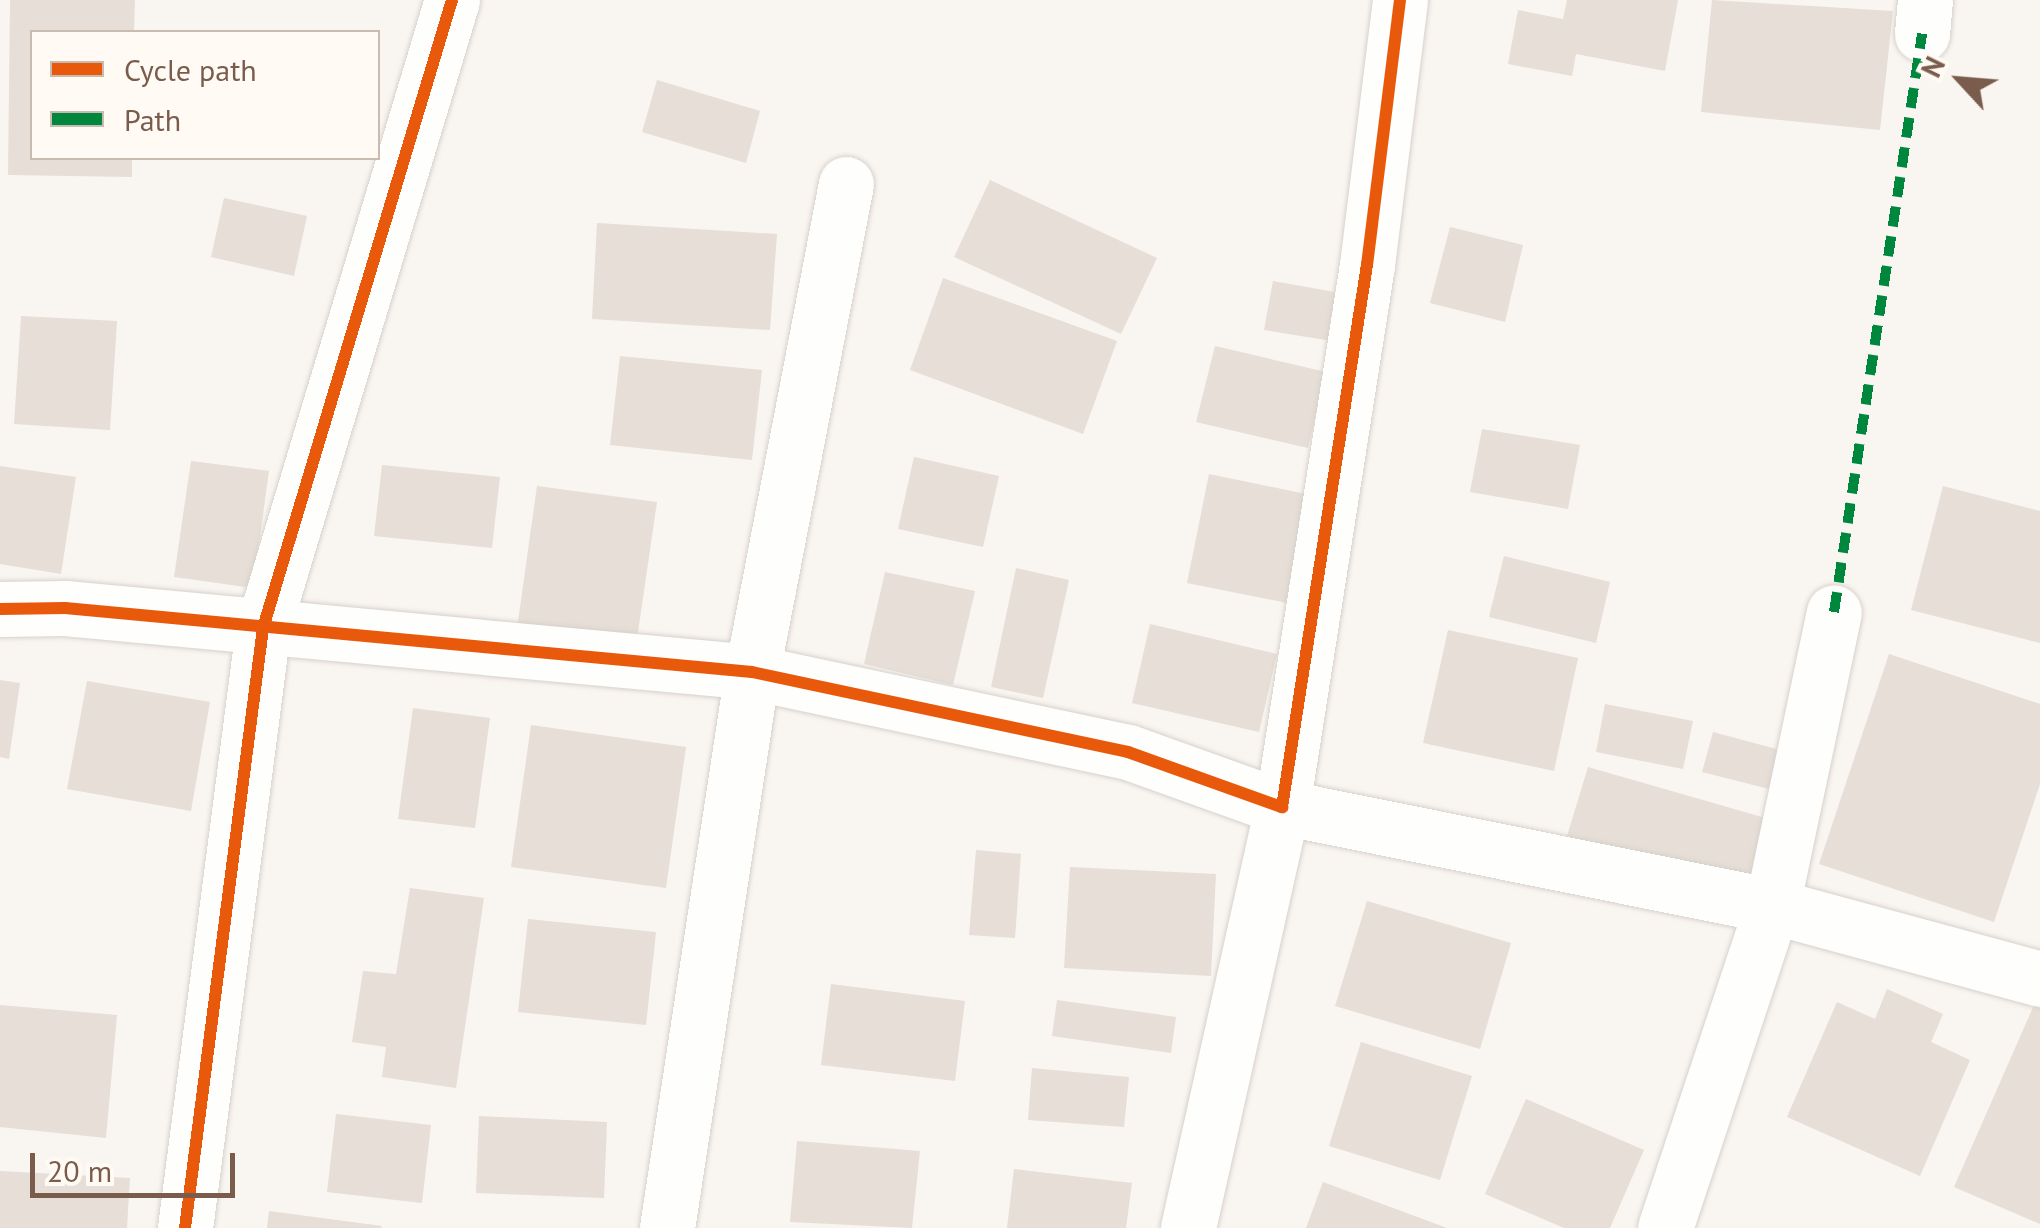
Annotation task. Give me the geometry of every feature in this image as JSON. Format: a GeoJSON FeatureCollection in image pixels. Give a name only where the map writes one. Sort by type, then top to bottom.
{"type":"FeatureCollection","features":[{"type":"Feature","properties":{"kind":"street"},"geometry":{"type":"LineString","coordinates":[[184,1228],[263,628],[452,0]]}},
{"type":"Feature","properties":{"kind":"street"},"geometry":{"type":"LineString","coordinates":[[1188,1228],[1282,807],[1367,265],[1400,0]]}},
{"type":"Feature","properties":{"kind":"street"},"geometry":{"type":"LineString","coordinates":[[666,1228],[752,672],[846,184]]}},
{"type":"Feature","properties":{"kind":"street"},"geometry":{"type":"LineString","coordinates":[[0,609],[64,608],[752,672],[1128,752],[1282,807],[1772,906],[2040,979]]}},
{"type":"Feature","properties":{"kind":"street"},"geometry":{"type":"LineString","coordinates":[[1664,1228],[1772,906],[1834,612]]}},
{"type":"Feature","properties":{"kind":"building"},"geometry":{"type":"Polygon","coordinates":[[[10,0],[135,0],[134,30],[30,30],[30,160],[132,160],[132,177],[8,175],[10,0]]]}},
{"type":"Feature","properties":{"kind":"building"},"geometry":{"type":"Polygon","coordinates":[[[1567,0],[1678,0],[1665,71],[1576,54],[1572,76],[1508,64],[1518,10],[1563,19],[1567,0]]]}},
{"type":"Feature","properties":{"kind":"building"},"geometry":{"type":"Polygon","coordinates":[[[1712,0],[1893,11],[1880,130],[1701,112],[1712,0]]]}},
{"type":"Feature","properties":{"kind":"building"},"geometry":{"type":"Polygon","coordinates":[[[657,80],[760,111],[746,163],[642,132],[657,80]]]}},
{"type":"Feature","properties":{"kind":"building"},"geometry":{"type":"Polygon","coordinates":[[[990,180],[1157,258],[1121,334],[954,257],[990,180]]]}},
{"type":"Feature","properties":{"kind":"building"},"geometry":{"type":"Polygon","coordinates":[[[224,198],[307,216],[294,276],[211,257],[224,198]]]}},
{"type":"Feature","properties":{"kind":"building"},"geometry":{"type":"Polygon","coordinates":[[[597,223],[777,234],[770,330],[592,319],[597,223]]]}},
{"type":"Feature","properties":{"kind":"building"},"geometry":{"type":"Polygon","coordinates":[[[1450,227],[1523,245],[1505,322],[1430,303],[1450,227]]]}},
{"type":"Feature","properties":{"kind":"building"},"geometry":{"type":"Polygon","coordinates":[[[943,278],[1117,341],[1083,434],[910,370],[943,278]]]}},
{"type":"Feature","properties":{"kind":"building"},"geometry":{"type":"Polygon","coordinates":[[[1273,281],[1346,294],[1338,342],[1264,330],[1273,281]]]}},
{"type":"Feature","properties":{"kind":"building"},"geometry":{"type":"Polygon","coordinates":[[[21,316],[117,321],[110,430],[14,424],[21,316]]]}},
{"type":"Feature","properties":{"kind":"building"},"geometry":{"type":"Polygon","coordinates":[[[1215,346],[1326,372],[1308,448],[1196,422],[1215,346]]]}},
{"type":"Feature","properties":{"kind":"building"},"geometry":{"type":"Polygon","coordinates":[[[620,356],[762,370],[752,460],[610,445],[620,356]]]}},
{"type":"Feature","properties":{"kind":"building"},"geometry":{"type":"Polygon","coordinates":[[[1482,429],[1580,445],[1568,509],[1470,492],[1482,429]]]}},
{"type":"Feature","properties":{"kind":"building"},"geometry":{"type":"Polygon","coordinates":[[[914,457],[999,476],[983,547],[898,529],[914,457]]]}},
{"type":"Feature","properties":{"kind":"building"},"geometry":{"type":"Polygon","coordinates":[[[191,461],[269,471],[253,588],[174,577],[191,461]]]}},
{"type":"Feature","properties":{"kind":"building"},"geometry":{"type":"Polygon","coordinates":[[[382,465],[500,477],[492,548],[374,536],[382,465]]]}},
{"type":"Feature","properties":{"kind":"building"},"geometry":{"type":"Polygon","coordinates":[[[0,466],[76,477],[61,574],[0,564],[0,466]]]}},
{"type":"Feature","properties":{"kind":"building"},"geometry":{"type":"Polygon","coordinates":[[[1209,474],[1330,499],[1307,607],[1187,583],[1209,474]]]}},
{"type":"Feature","properties":{"kind":"building"},"geometry":{"type":"Polygon","coordinates":[[[537,486],[657,502],[636,646],[517,629],[537,486]]]}},
{"type":"Feature","properties":{"kind":"building"},"geometry":{"type":"Polygon","coordinates":[[[1943,486],[2040,511],[2040,643],[1911,610],[1943,486]]]}},
{"type":"Feature","properties":{"kind":"building"},"geometry":{"type":"Polygon","coordinates":[[[1504,556],[1610,582],[1596,643],[1489,617],[1504,556]]]}},
{"type":"Feature","properties":{"kind":"building"},"geometry":{"type":"Polygon","coordinates":[[[1016,568],[1069,580],[1043,698],[991,687],[1016,568]]]}},
{"type":"Feature","properties":{"kind":"building"},"geometry":{"type":"Polygon","coordinates":[[[885,572],[975,591],[953,685],[864,664],[885,572]]]}},
{"type":"Feature","properties":{"kind":"building"},"geometry":{"type":"Polygon","coordinates":[[[1150,624],[1277,654],[1259,732],[1132,703],[1150,624]]]}},
{"type":"Feature","properties":{"kind":"building"},"geometry":{"type":"Polygon","coordinates":[[[1448,630],[1578,658],[1554,771],[1423,743],[1448,630]]]}},
{"type":"Feature","properties":{"kind":"building"},"geometry":{"type":"Polygon","coordinates":[[[1889,654],[2040,704],[2040,784],[1994,922],[1819,864],[1889,654]]]}},
{"type":"Feature","properties":{"kind":"building"},"geometry":{"type":"Polygon","coordinates":[[[0,680],[20,683],[9,759],[0,757],[0,680]]]}},
{"type":"Feature","properties":{"kind":"building"},"geometry":{"type":"Polygon","coordinates":[[[87,681],[210,702],[191,811],[67,789],[87,681]]]}},
{"type":"Feature","properties":{"kind":"building"},"geometry":{"type":"Polygon","coordinates":[[[1605,704],[1693,721],[1683,769],[1596,752],[1605,704]]]}},
{"type":"Feature","properties":{"kind":"building"},"geometry":{"type":"Polygon","coordinates":[[[413,708],[490,718],[475,828],[398,819],[413,708]]]}},
{"type":"Feature","properties":{"kind":"building"},"geometry":{"type":"Polygon","coordinates":[[[531,725],[686,747],[666,888],[511,867],[531,725]]]}},
{"type":"Feature","properties":{"kind":"building"},"geometry":{"type":"Polygon","coordinates":[[[1713,732],[1780,750],[1769,789],[1702,772],[1713,732]]]}},
{"type":"Feature","properties":{"kind":"building"},"geometry":{"type":"Polygon","coordinates":[[[1588,767],[1769,819],[1749,888],[1567,836],[1588,767]]]}},
{"type":"Feature","properties":{"kind":"building"},"geometry":{"type":"Polygon","coordinates":[[[976,850],[1021,854],[1015,938],[969,935],[976,850]]]}},
{"type":"Feature","properties":{"kind":"building"},"geometry":{"type":"Polygon","coordinates":[[[1070,867],[1216,874],[1211,976],[1064,968],[1070,867]]]}},
{"type":"Feature","properties":{"kind":"building"},"geometry":{"type":"Polygon","coordinates":[[[410,888],[484,898],[456,1088],[382,1077],[386,1047],[352,1042],[363,971],[396,974],[410,888]]]}},
{"type":"Feature","properties":{"kind":"building"},"geometry":{"type":"Polygon","coordinates":[[[1367,901],[1511,943],[1480,1049],[1335,1006],[1367,901]]]}},
{"type":"Feature","properties":{"kind":"building"},"geometry":{"type":"Polygon","coordinates":[[[528,919],[656,932],[646,1025],[518,1012],[528,919]]]}},
{"type":"Feature","properties":{"kind":"building"},"geometry":{"type":"Polygon","coordinates":[[[831,984],[965,1001],[955,1081],[821,1065],[831,984]]]}},
{"type":"Feature","properties":{"kind":"building"},"geometry":{"type":"Polygon","coordinates":[[[1887,989],[1943,1014],[1931,1042],[1970,1060],[1920,1176],[1787,1117],[1837,1002],[1875,1019],[1887,989]]]}},
{"type":"Feature","properties":{"kind":"building"},"geometry":{"type":"Polygon","coordinates":[[[1057,1000],[1176,1017],[1171,1053],[1052,1036],[1057,1000]]]}},
{"type":"Feature","properties":{"kind":"building"},"geometry":{"type":"Polygon","coordinates":[[[0,1005],[117,1015],[106,1138],[0,1127],[0,1005]]]}},
{"type":"Feature","properties":{"kind":"building"},"geometry":{"type":"Polygon","coordinates":[[[2034,1005],[2040,1007],[2040,1224],[1954,1187],[2034,1005]]]}},
{"type":"Feature","properties":{"kind":"building"},"geometry":{"type":"Polygon","coordinates":[[[1361,1042],[1472,1076],[1440,1180],[1329,1146],[1361,1042]]]}},
{"type":"Feature","properties":{"kind":"building"},"geometry":{"type":"Polygon","coordinates":[[[1032,1068],[1129,1077],[1124,1127],[1028,1120],[1032,1068]]]}},
{"type":"Feature","properties":{"kind":"building"},"geometry":{"type":"Polygon","coordinates":[[[1526,1099],[1644,1150],[1610,1228],[1564,1228],[1485,1194],[1526,1099]]]}},
{"type":"Feature","properties":{"kind":"building"},"geometry":{"type":"Polygon","coordinates":[[[336,1114],[431,1125],[422,1203],[327,1192],[336,1114]]]}},
{"type":"Feature","properties":{"kind":"building"},"geometry":{"type":"Polygon","coordinates":[[[479,1116],[607,1122],[604,1198],[476,1193],[479,1116]]]}},
{"type":"Feature","properties":{"kind":"building"},"geometry":{"type":"Polygon","coordinates":[[[797,1141],[920,1151],[912,1228],[790,1222],[797,1141]]]}},
{"type":"Feature","properties":{"kind":"building"},"geometry":{"type":"Polygon","coordinates":[[[1014,1169],[1132,1183],[1126,1228],[1007,1228],[1014,1169]]]}},
{"type":"Feature","properties":{"kind":"building"},"geometry":{"type":"Polygon","coordinates":[[[0,1171],[130,1178],[127,1228],[0,1228],[0,1171]]]}},
{"type":"Feature","properties":{"kind":"building"},"geometry":{"type":"Polygon","coordinates":[[[1323,1182],[1447,1228],[1306,1228],[1323,1182]]]}},
{"type":"Feature","properties":{"kind":"building"},"geometry":{"type":"Polygon","coordinates":[[[269,1211],[382,1226],[267,1228],[269,1211]]]}},
{"type":"Feature","properties":{"kind":"marked path"},"geometry":{"type":"LineString","coordinates":[[1834,612],[1922,34]]}},
{"type":"Feature","properties":{"kind":"cycle path"},"geometry":{"type":"LineString","coordinates":[[185,1228],[263,628],[452,0]]}},
{"type":"Feature","properties":{"kind":"cycle path"},"geometry":{"type":"LineString","coordinates":[[0,609],[65,608],[752,672],[1128,752],[1282,807],[1367,265],[1400,0]]}}]}
